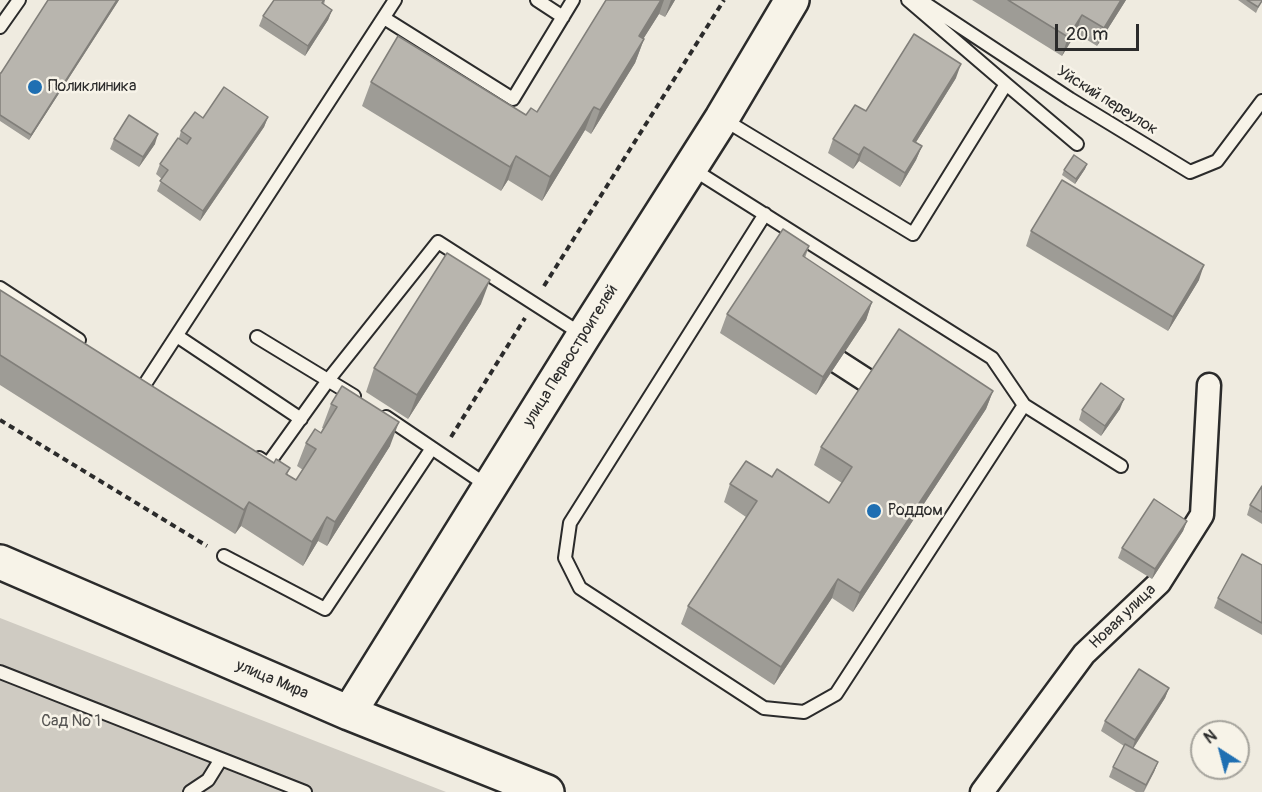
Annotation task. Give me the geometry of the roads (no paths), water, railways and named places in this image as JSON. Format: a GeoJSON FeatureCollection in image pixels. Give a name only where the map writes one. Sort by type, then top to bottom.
{"type":"FeatureCollection","features":[{"type":"Feature","properties":{"kind":"main road","name":"улица Первостроителей"},"geometry":{"type":"LineString","coordinates":[[350,713],[584,335],[722,118],[792,0]]}},
{"type":"Feature","properties":{"kind":"main road","name":"улица Мира"},"geometry":{"type":"LineString","coordinates":[[0,562],[350,713],[547,792]]}},
{"type":"Feature","properties":{"kind":"street"},"geometry":{"type":"LineString","coordinates":[[838,362],[869,382]]}},
{"type":"Feature","properties":{"kind":"street","name":"Новая улица"},"geometry":{"type":"LineString","coordinates":[[982,792],[1084,654],[1159,582],[1202,515],[1209,385]]}},
{"type":"Feature","properties":{"kind":"lane"},"geometry":{"type":"LineString","coordinates":[[0,27],[19,0]]}},
{"type":"Feature","properties":{"kind":"lane"},"geometry":{"type":"LineString","coordinates":[[145,384],[299,151],[395,0]]}},
{"type":"Feature","properties":{"kind":"lane"},"geometry":{"type":"LineString","coordinates":[[537,0],[563,17]]}},
{"type":"Feature","properties":{"kind":"lane"},"geometry":{"type":"LineString","coordinates":[[384,18],[513,99],[573,0]]}},
{"type":"Feature","properties":{"kind":"lane"},"geometry":{"type":"LineString","coordinates":[[908,0],[1077,144]]}},
{"type":"Feature","properties":{"kind":"lane","name":"Уйский переулок"},"geometry":{"type":"LineString","coordinates":[[920,0],[1070,99],[1190,172],[1217,161],[1262,101]]}},
{"type":"Feature","properties":{"kind":"lane"},"geometry":{"type":"LineString","coordinates":[[722,118],[913,234],[1006,84]]}},
{"type":"Feature","properties":{"kind":"lane"},"geometry":{"type":"LineString","coordinates":[[690,167],[992,358],[1024,405],[1121,466]]}},
{"type":"Feature","properties":{"kind":"lane"},"geometry":{"type":"LineString","coordinates":[[765,214],[570,523],[565,558],[580,588],[764,708],[804,712],[836,694],[1024,405]]}},
{"type":"Feature","properties":{"kind":"lane"},"geometry":{"type":"LineString","coordinates":[[249,452],[268,464],[329,379],[438,242],[584,335]]}},
{"type":"Feature","properties":{"kind":"lane"},"geometry":{"type":"LineString","coordinates":[[0,288],[87,346]]}},
{"type":"Feature","properties":{"kind":"lane"},"geometry":{"type":"LineString","coordinates":[[177,336],[301,418]]}},
{"type":"Feature","properties":{"kind":"lane"},"geometry":{"type":"LineString","coordinates":[[257,337],[329,379],[489,487]]}},
{"type":"Feature","properties":{"kind":"lane"},"geometry":{"type":"LineString","coordinates":[[224,556],[326,609],[436,451]]}},
{"type":"Feature","properties":{"kind":"lane"},"geometry":{"type":"LineString","coordinates":[[0,672],[305,792]]}},
{"type":"Feature","properties":{"kind":"lane"},"geometry":{"type":"LineString","coordinates":[[190,792],[208,780],[221,759]]}},
{"type":"Feature","properties":{"kind":"place","name":"Поликлиника"},"geometry":{"type":"Point","coordinates":[35,87]}},
{"type":"Feature","properties":{"kind":"place","name":"Роддом"},"geometry":{"type":"Point","coordinates":[874,511]}},
{"type":"Feature","properties":{"kind":"park label","name":"Сад № 1"},"geometry":{"type":"Point","coordinates":[71,722]}}]}
